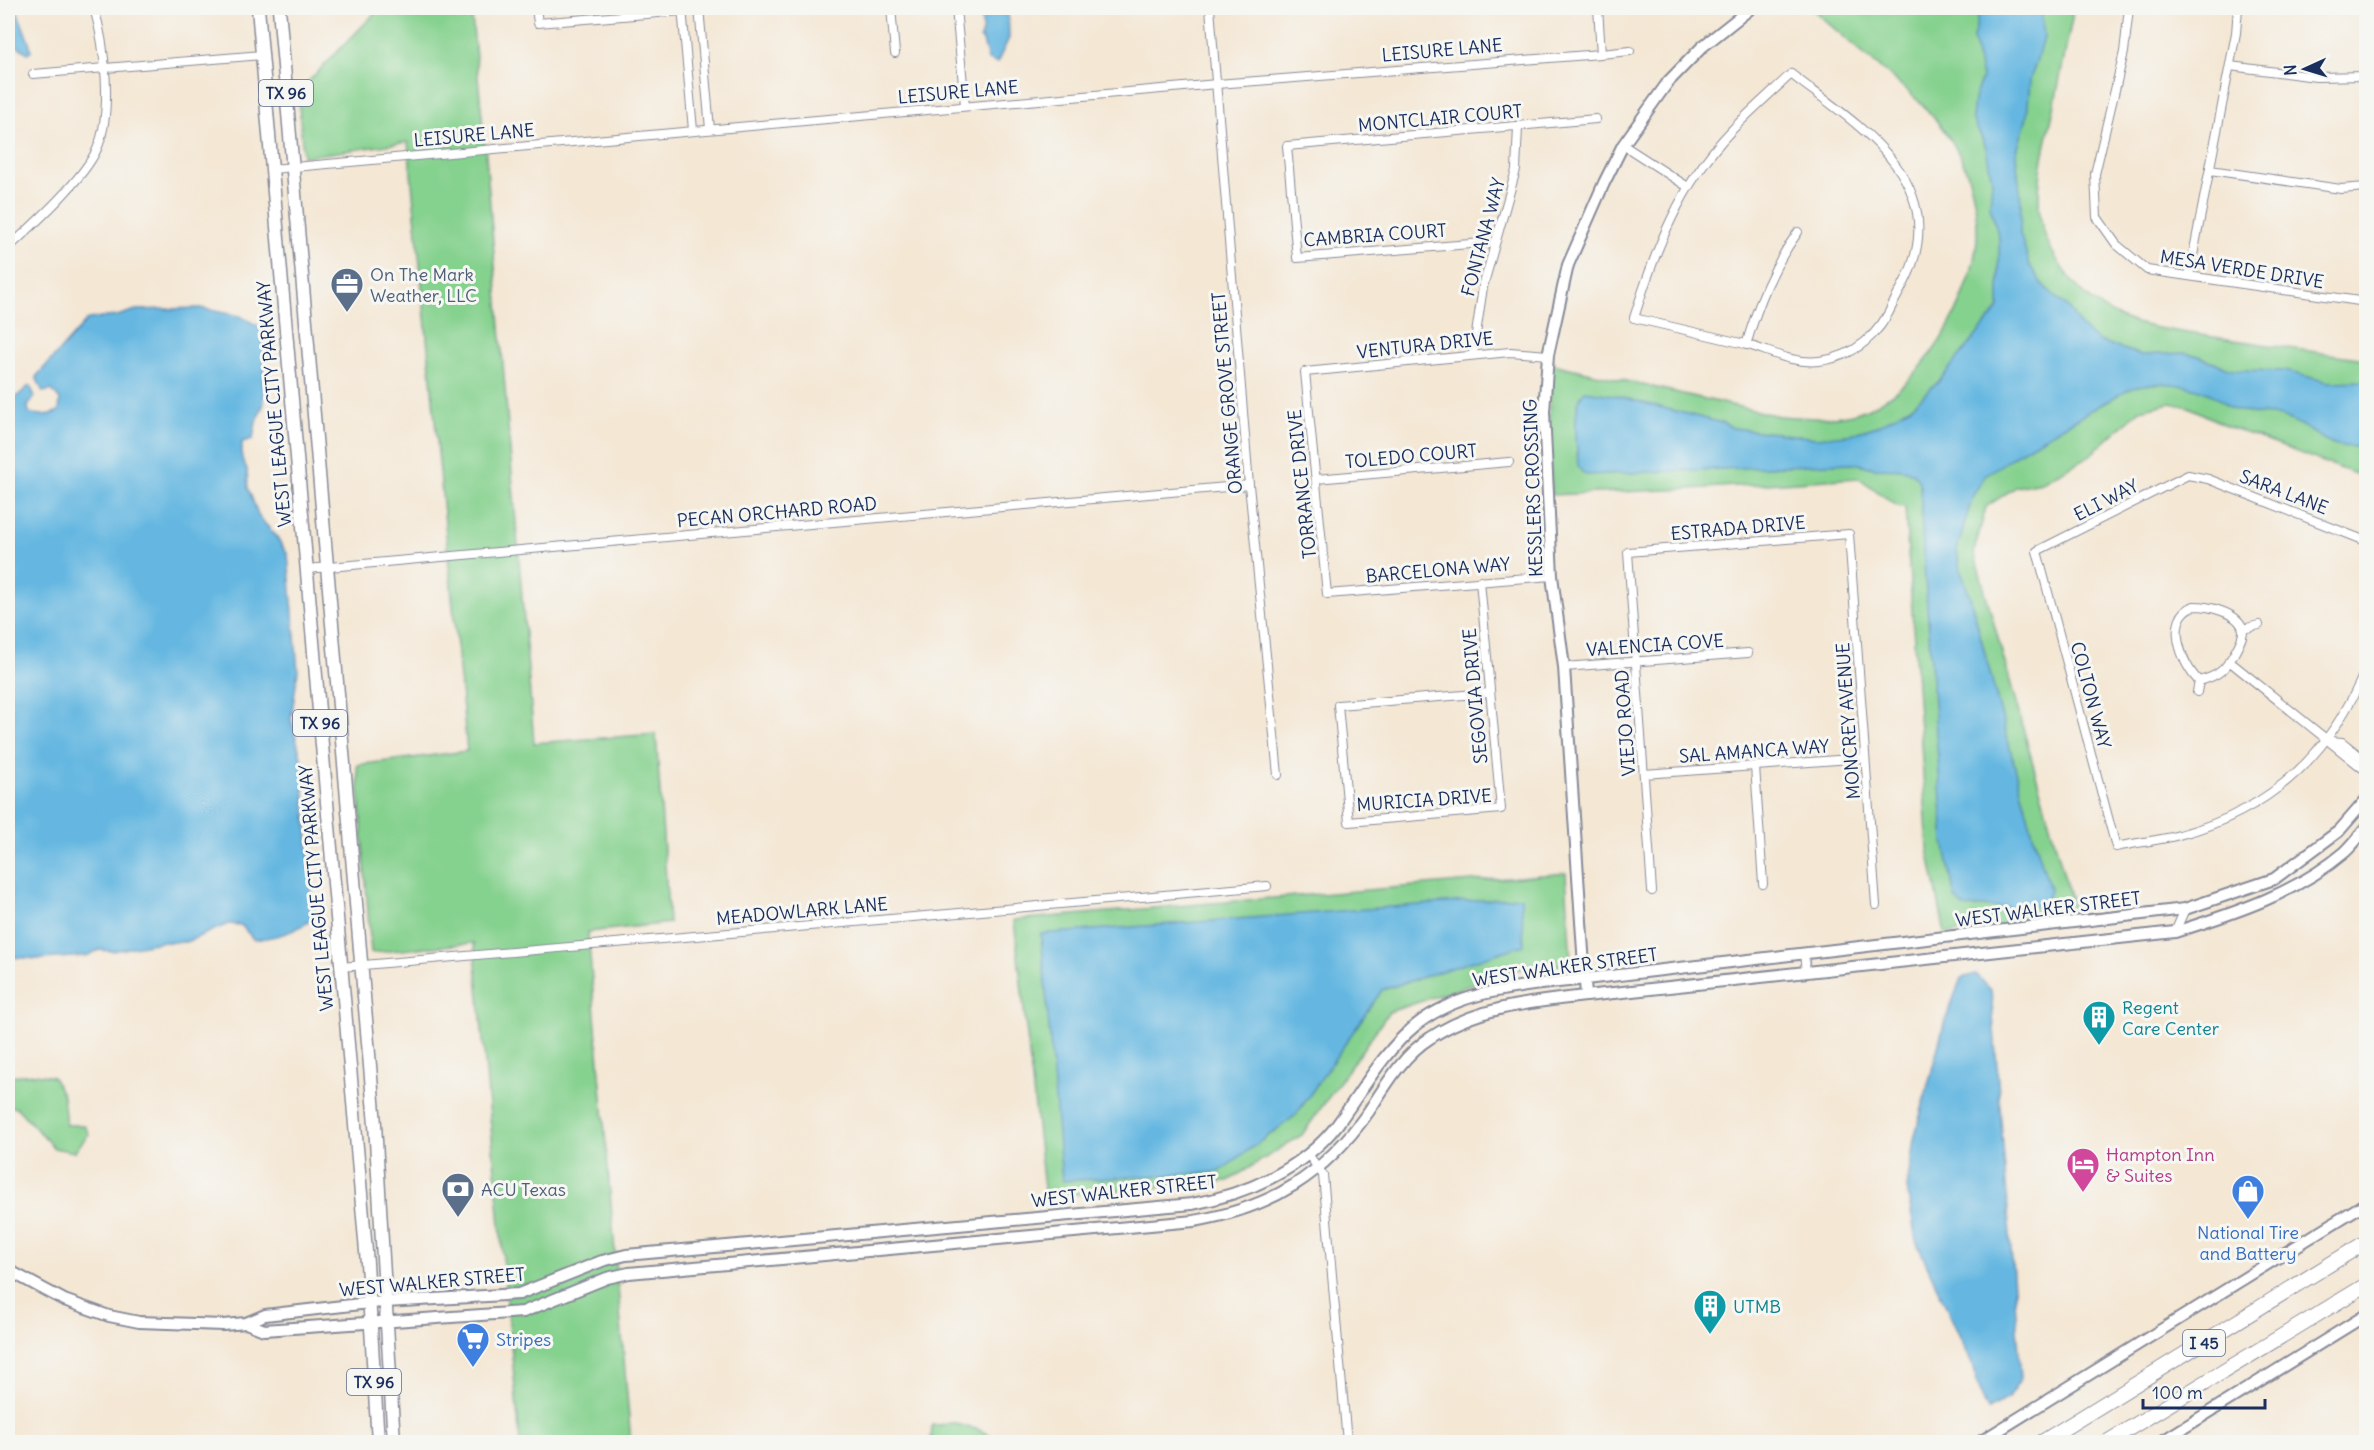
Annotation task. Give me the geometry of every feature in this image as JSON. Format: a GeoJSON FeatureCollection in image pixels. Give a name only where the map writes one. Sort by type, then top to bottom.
{"type":"FeatureCollection","features":[{"type":"Feature","properties":{"kind":"highway","name":"I 45"},"geometry":{"type":"LineString","coordinates":[[2042,1443],[2367,1242]]}},
{"type":"Feature","properties":{"kind":"highway","name":"I 45"},"geometry":{"type":"LineString","coordinates":[[2107,1443],[2367,1285]]}},
{"type":"Feature","properties":{"kind":"main road","name":"WEST LEAGUE CITY PARKWAY"},"geometry":{"type":"LineString","coordinates":[[258,8],[341,967],[378,1443]]}},
{"type":"Feature","properties":{"kind":"main road","name":"TX 96"},"geometry":{"type":"LineString","coordinates":[[279,8],[375,1124],[394,1443]]}},
{"type":"Feature","properties":{"kind":"street"},"geometry":{"type":"LineString","coordinates":[[8,248],[77,179],[97,149],[104,121],[104,67],[99,24],[94,8]]}},
{"type":"Feature","properties":{"kind":"street"},"geometry":{"type":"LineString","coordinates":[[537,8],[538,23],[682,9],[718,8]]}},
{"type":"Feature","properties":{"kind":"street"},"geometry":{"type":"LineString","coordinates":[[699,8],[710,129]]}},
{"type":"Feature","properties":{"kind":"street"},"geometry":{"type":"LineString","coordinates":[[891,8],[895,53]]}},
{"type":"Feature","properties":{"kind":"street"},"geometry":{"type":"LineString","coordinates":[[956,8],[965,106]]}},
{"type":"Feature","properties":{"kind":"street","name":"ORANGE GROVE STREET"},"geometry":{"type":"LineString","coordinates":[[1210,8],[1249,485],[1278,775]]}},
{"type":"Feature","properties":{"kind":"street"},"geometry":{"type":"LineString","coordinates":[[1598,8],[1601,54]]}},
{"type":"Feature","properties":{"kind":"street","name":"KESSLERS CROSSING"},"geometry":{"type":"LineString","coordinates":[[1586,996],[1564,667],[1552,576],[1544,412],[1548,355],[1568,265],[1623,145],[1668,82],[1702,47],[1751,8]]}},
{"type":"Feature","properties":{"kind":"street","name":"MESA VERDE DRIVE"},"geometry":{"type":"LineString","coordinates":[[2129,8],[2124,52],[2096,174],[2097,217],[2116,244],[2147,270],[2367,303]]}},
{"type":"Feature","properties":{"kind":"street"},"geometry":{"type":"LineString","coordinates":[[2189,276],[2230,66],[2238,8]]}},
{"type":"Feature","properties":{"kind":"street"},"geometry":{"type":"LineString","coordinates":[[682,9],[693,130]]}},
{"type":"Feature","properties":{"kind":"street","name":"LEISURE LANE"},"geometry":{"type":"LineString","coordinates":[[272,168],[1216,84],[1630,51]]}},
{"type":"Feature","properties":{"kind":"street"},"geometry":{"type":"LineString","coordinates":[[33,74],[262,55]]}},
{"type":"Feature","properties":{"kind":"street"},"geometry":{"type":"LineString","coordinates":[[2230,66],[2316,76],[2367,76]]}},
{"type":"Feature","properties":{"kind":"street"},"geometry":{"type":"LineString","coordinates":[[1791,74],[1872,138],[1902,170],[1917,216],[1917,242],[1912,265],[1892,307],[1868,340],[1855,350],[1838,357],[1800,361],[1746,345],[1634,318],[1649,270],[1688,187],[1730,132],[1791,74]]}},
{"type":"Feature","properties":{"kind":"street","name":"MONTCLAIR COURT"},"geometry":{"type":"LineString","coordinates":[[1287,146],[1596,119]]}},
{"type":"Feature","properties":{"kind":"street","name":"FONTANA WAY"},"geometry":{"type":"LineString","coordinates":[[1473,354],[1483,287],[1516,170],[1518,127]]}},
{"type":"Feature","properties":{"kind":"street"},"geometry":{"type":"LineString","coordinates":[[1623,145],[1688,187]]}},
{"type":"Feature","properties":{"kind":"street","name":"CAMBRIA COURT"},"geometry":{"type":"LineString","coordinates":[[1287,146],[1297,258],[1495,242]]}},
{"type":"Feature","properties":{"kind":"street"},"geometry":{"type":"LineString","coordinates":[[2210,170],[2340,189],[2367,187]]}},
{"type":"Feature","properties":{"kind":"street"},"geometry":{"type":"LineString","coordinates":[[1746,345],[1759,300],[1781,257],[1798,232]]}},
{"type":"Feature","properties":{"kind":"street","name":"VENTURA DRIVE"},"geometry":{"type":"LineString","coordinates":[[1305,372],[1473,354],[1510,352],[1548,355]]}},
{"type":"Feature","properties":{"kind":"street","name":"TORRANCE DRIVE"},"geometry":{"type":"LineString","coordinates":[[1305,372],[1327,594]]}},
{"type":"Feature","properties":{"kind":"street","name":"TOLEDO COURT"},"geometry":{"type":"LineString","coordinates":[[1316,479],[1509,462]]}},
{"type":"Feature","properties":{"kind":"street","name":"SARA LANE"},"geometry":{"type":"LineString","coordinates":[[2188,475],[2208,479],[2367,541]]}},
{"type":"Feature","properties":{"kind":"street","name":"ELI WAY"},"geometry":{"type":"LineString","coordinates":[[2037,551],[2188,475]]}},
{"type":"Feature","properties":{"kind":"street","name":"PECAN ORCHARD ROAD"},"geometry":{"type":"LineString","coordinates":[[307,569],[1249,485]]}},
{"type":"Feature","properties":{"kind":"street","name":"ESTRADA DRIVE"},"geometry":{"type":"LineString","coordinates":[[1628,552],[1850,534]]}},
{"type":"Feature","properties":{"kind":"street","name":"MONCREY AVENUE"},"geometry":{"type":"LineString","coordinates":[[1850,534],[1876,905]]}},
{"type":"Feature","properties":{"kind":"street","name":"COLTON WAY"},"geometry":{"type":"LineString","coordinates":[[2037,551],[2116,847],[2179,835],[2222,822],[2254,806],[2291,778],[2330,739]]}},
{"type":"Feature","properties":{"kind":"street","name":"VIEJO ROAD"},"geometry":{"type":"LineString","coordinates":[[1628,552],[1652,891]]}},
{"type":"Feature","properties":{"kind":"street","name":"BARCELONA WAY"},"geometry":{"type":"LineString","coordinates":[[1327,594],[1552,576]]}},
{"type":"Feature","properties":{"kind":"street","name":"SEGOVIA DRIVE"},"geometry":{"type":"LineString","coordinates":[[1480,580],[1501,809]]}},
{"type":"Feature","properties":{"kind":"street"},"geometry":{"type":"LineString","coordinates":[[2203,606],[2235,618],[2243,629],[2240,642],[2223,670],[2199,681],[2191,674],[2184,658],[2178,630],[2181,615],[2187,609],[2203,606]]}},
{"type":"Feature","properties":{"kind":"street"},"geometry":{"type":"LineString","coordinates":[[2243,629],[2259,626]]}},
{"type":"Feature","properties":{"kind":"street","name":"VALENCIA COVE"},"geometry":{"type":"LineString","coordinates":[[1564,667],[1748,653]]}},
{"type":"Feature","properties":{"kind":"street"},"geometry":{"type":"LineString","coordinates":[[2229,661],[2330,739],[2336,748],[2367,771]]}},
{"type":"Feature","properties":{"kind":"street"},"geometry":{"type":"LineString","coordinates":[[2330,739],[2367,668]]}},
{"type":"Feature","properties":{"kind":"street"},"geometry":{"type":"LineString","coordinates":[[2197,692],[2199,681]]}},
{"type":"Feature","properties":{"kind":"street","name":"MURICIA DRIVE"},"geometry":{"type":"LineString","coordinates":[[1489,693],[1338,705],[1349,822],[1501,809]]}},
{"type":"Feature","properties":{"kind":"street"},"geometry":{"type":"LineString","coordinates":[[2330,739],[2342,742],[2367,760]]}},
{"type":"Feature","properties":{"kind":"street","name":"SAL AMANCA WAY"},"geometry":{"type":"LineString","coordinates":[[1644,774],[1865,758]]}},
{"type":"Feature","properties":{"kind":"street"},"geometry":{"type":"LineString","coordinates":[[1755,766],[1763,884]]}},
{"type":"Feature","properties":{"kind":"street","name":"WEST WALKER STREET"},"geometry":{"type":"LineString","coordinates":[[8,1270],[64,1300],[109,1316],[168,1325],[246,1323],[266,1315],[386,1302],[519,1294],[602,1261],[626,1255],[1201,1202],[1249,1190],[1308,1154],[1335,1128],[1388,1052],[1417,1024],[1468,998],[1496,991],[1585,979],[2185,909],[2274,879],[2339,831],[2367,800]]}},
{"type":"Feature","properties":{"kind":"street","name":"WEST WALKER STREET"},"geometry":{"type":"LineString","coordinates":[[246,1323],[264,1330],[523,1312],[607,1278],[629,1273],[1204,1220],[1256,1206],[1289,1189],[1319,1168],[1348,1140],[1402,1064],[1428,1039],[1474,1015],[1499,1008],[1586,996],[2175,932],[2230,914],[2290,889],[2346,852],[2367,828]]}},
{"type":"Feature","properties":{"kind":"street","name":"MEADOWLARK LANE"},"geometry":{"type":"LineString","coordinates":[[341,967],[1267,886]]}},
{"type":"Feature","properties":{"kind":"street"},"geometry":{"type":"LineString","coordinates":[[2175,932],[2185,909]]}},
{"type":"Feature","properties":{"kind":"street"},"geometry":{"type":"LineString","coordinates":[[1804,953],[1806,972]]}},
{"type":"Feature","properties":{"kind":"street"},"geometry":{"type":"LineString","coordinates":[[1308,1154],[1323,1175],[1347,1443]]}},
{"type":"Feature","properties":{"kind":"street"},"geometry":{"type":"LineString","coordinates":[[1980,1443],[2367,1203]]}},
{"type":"Feature","properties":{"kind":"street"},"geometry":{"type":"LineString","coordinates":[[2161,1443],[2367,1316]]}},
{"type":"Feature","properties":{"kind":"green space"},"geometry":{"type":"Polygon","coordinates":[[[380,8],[471,8],[486,156],[534,743],[656,734],[669,923],[588,932],[631,1442],[520,1442],[474,943],[371,953],[357,765],[467,751],[408,142],[303,157],[298,92],[380,8]]]}},
{"type":"Feature","properties":{"kind":"green space"},"geometry":{"type":"Polygon","coordinates":[[[1811,8],[2072,8],[2072,19],[2043,160],[2039,199],[2040,216],[2045,234],[2052,251],[2073,282],[2100,306],[2115,315],[2144,325],[2366,359],[2366,478],[2227,426],[2189,407],[2171,403],[2140,410],[2088,457],[2042,482],[2016,487],[1986,507],[1974,552],[2076,918],[1945,934],[1928,849],[1905,507],[1897,506],[1859,478],[1552,495],[1548,428],[1552,364],[1779,416],[1837,417],[1856,413],[1879,403],[1901,387],[1939,342],[1954,316],[1973,263],[1977,238],[1974,197],[1961,158],[1942,127],[1918,100],[1811,8]]]}},
{"type":"Feature","properties":{"kind":"green space"},"geometry":{"type":"Polygon","coordinates":[[[1566,873],[1571,964],[1519,969],[1389,1012],[1302,1135],[1228,1181],[1045,1197],[1014,920],[1566,873]]]}},
{"type":"Feature","properties":{"kind":"green space"},"geometry":{"type":"Polygon","coordinates":[[[36,1074],[53,1077],[63,1096],[66,1125],[84,1125],[89,1134],[74,1152],[54,1148],[17,1108],[8,1106],[8,1076],[36,1074]]]}},
{"type":"Feature","properties":{"kind":"green space"},"geometry":{"type":"Polygon","coordinates":[[[956,1424],[981,1431],[1002,1442],[931,1442],[932,1425],[956,1424]]]}},
{"type":"Feature","properties":{"kind":"water"},"geometry":{"type":"Polygon","coordinates":[[[8,8],[16,8],[31,52],[28,53],[8,40],[8,8]]]}},
{"type":"Feature","properties":{"kind":"water"},"geometry":{"type":"Polygon","coordinates":[[[979,8],[1008,8],[1009,38],[997,63],[988,60],[980,38],[983,28],[979,8]]]}},
{"type":"Feature","properties":{"kind":"water"},"geometry":{"type":"Polygon","coordinates":[[[1978,8],[2041,8],[2044,38],[2030,80],[2027,116],[2016,154],[2021,202],[2020,233],[2030,266],[2042,284],[2069,309],[2090,335],[2099,341],[2141,355],[2185,353],[2240,370],[2285,371],[2328,382],[2366,381],[2366,446],[2352,447],[2333,444],[2301,425],[2270,415],[2236,410],[2198,389],[2176,384],[2154,384],[2123,392],[2026,448],[1985,476],[1973,495],[1957,550],[1959,564],[2050,889],[2042,902],[2034,906],[2015,908],[1965,908],[1955,898],[1944,842],[1920,486],[1913,474],[1902,469],[1876,468],[1852,463],[1587,475],[1578,465],[1576,437],[1576,414],[1581,396],[1585,391],[1613,395],[1722,423],[1733,428],[1816,438],[1848,435],[1877,426],[1911,407],[1939,381],[1999,308],[1999,238],[1990,206],[1992,181],[1986,147],[1972,118],[1974,99],[1982,77],[1973,38],[1978,8]]]}},
{"type":"Feature","properties":{"kind":"water"},"geometry":{"type":"Polygon","coordinates":[[[200,308],[240,316],[260,327],[264,344],[264,403],[256,422],[253,439],[242,442],[242,459],[247,469],[248,488],[259,517],[276,536],[288,555],[298,671],[291,719],[302,761],[312,895],[316,916],[287,933],[254,940],[241,925],[228,924],[186,942],[160,942],[113,951],[99,950],[86,956],[41,959],[8,957],[8,404],[30,385],[35,397],[28,406],[29,413],[44,415],[59,411],[60,400],[52,390],[43,392],[36,377],[88,319],[117,316],[136,310],[200,308]]]}},
{"type":"Feature","properties":{"kind":"water"},"geometry":{"type":"Polygon","coordinates":[[[1521,897],[1524,945],[1382,990],[1296,1115],[1219,1172],[1062,1181],[1041,934],[1521,897]]]}},
{"type":"Feature","properties":{"kind":"water"},"geometry":{"type":"Polygon","coordinates":[[[1976,974],[1991,990],[2021,1379],[2008,1398],[1988,1410],[1971,1361],[1916,1241],[1907,1188],[1914,1139],[1944,1024],[1961,978],[1976,974]]]}},
{"type":"Feature","properties":{"kind":"place","name":"On The Mark Weather, LLC"},"geometry":{"type":"Point","coordinates":[347,313]}},
{"type":"Feature","properties":{"kind":"place","name":"Regent Care Center"},"geometry":{"type":"Point","coordinates":[2099,1046]}},
{"type":"Feature","properties":{"kind":"place","name":"Hampton Inn & Suites"},"geometry":{"type":"Point","coordinates":[2083,1193]}},
{"type":"Feature","properties":{"kind":"place","name":"ACU Texas"},"geometry":{"type":"Point","coordinates":[458,1218]}},
{"type":"Feature","properties":{"kind":"place","name":"National Tire and Battery"},"geometry":{"type":"Point","coordinates":[2248,1220]}},
{"type":"Feature","properties":{"kind":"place","name":"UTMB"},"geometry":{"type":"Point","coordinates":[1710,1335]}},
{"type":"Feature","properties":{"kind":"place","name":"Stripes"},"geometry":{"type":"Point","coordinates":[473,1368]}}]}
